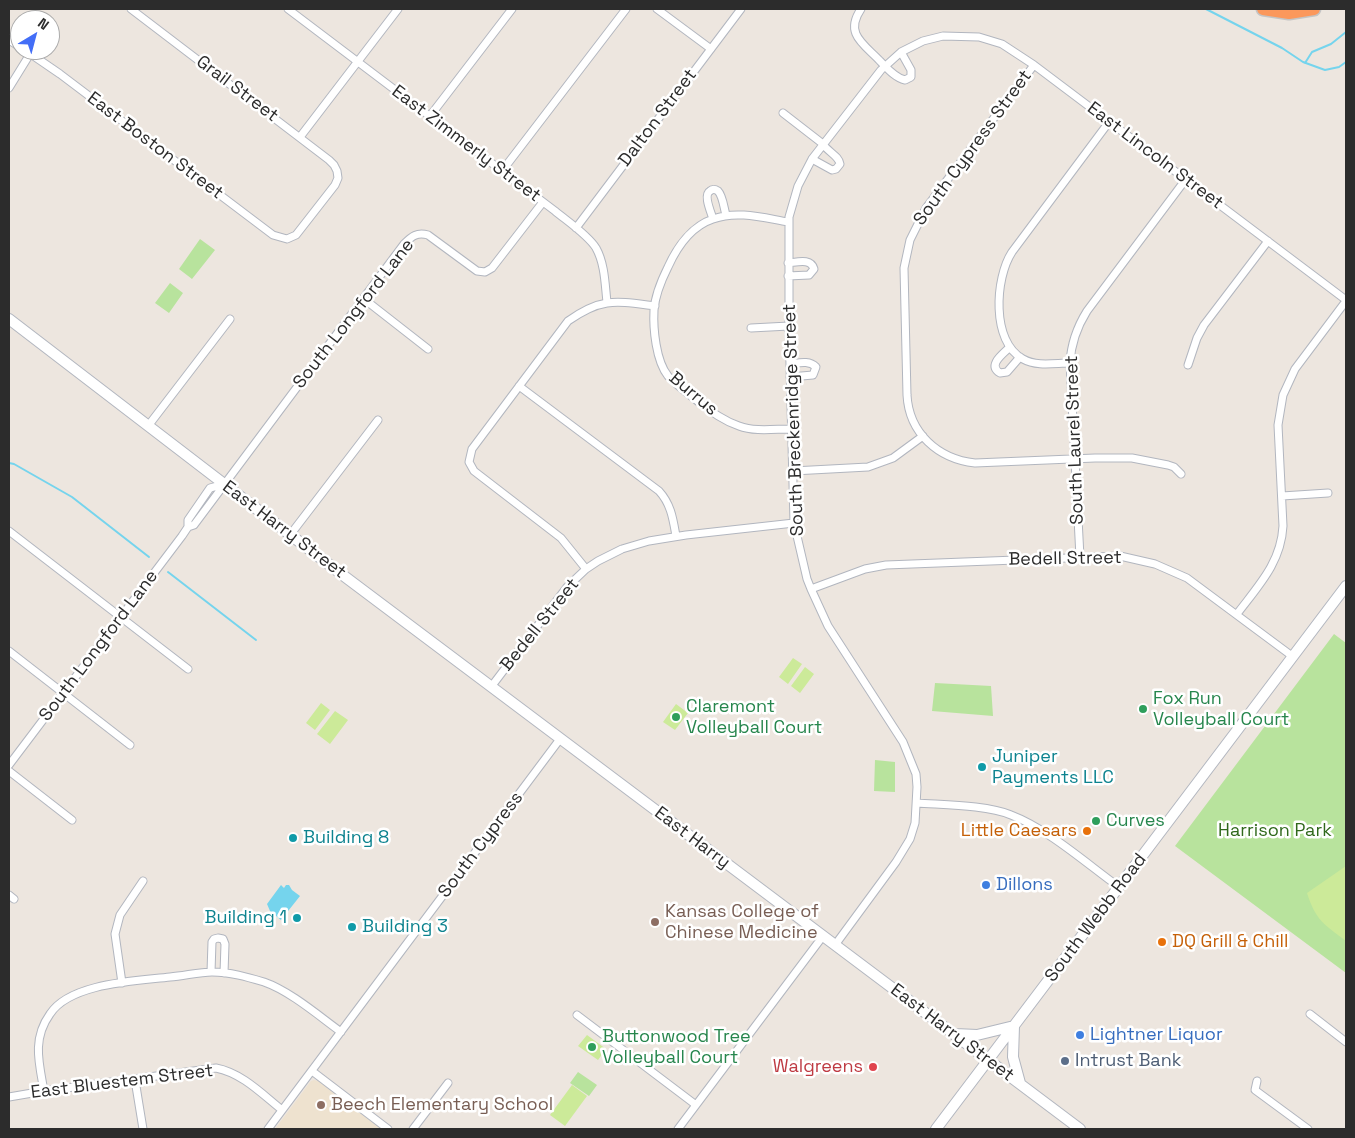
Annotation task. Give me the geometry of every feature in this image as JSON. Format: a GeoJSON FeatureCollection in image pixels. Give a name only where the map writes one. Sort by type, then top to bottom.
{"type":"FeatureCollection","features":[{"type":"Feature","properties":{"kind":"highway"},"geometry":{"type":"LineString","coordinates":[[1263,9],[1289,13],[1314,9]]}},
{"type":"Feature","properties":{"kind":"main road","name":"East Harry Street"},"geometry":{"type":"LineString","coordinates":[[9,319],[560,739]]}},
{"type":"Feature","properties":{"kind":"main road","name":"South Webb Road"},"geometry":{"type":"LineString","coordinates":[[936,1129],[1346,586]]}},
{"type":"Feature","properties":{"kind":"main road","name":"East Harry"},"geometry":{"type":"LineString","coordinates":[[560,739],[823,936]]}},
{"type":"Feature","properties":{"kind":"main road","name":"East Harry Street"},"geometry":{"type":"LineString","coordinates":[[823,936],[1080,1129]]}},
{"type":"Feature","properties":{"kind":"main road"},"geometry":{"type":"LineString","coordinates":[[954,1034],[978,1035],[1014,1026],[1013,1057],[1020,1084]]}},
{"type":"Feature","properties":{"kind":"street","name":"Grail Street"},"geometry":{"type":"LineString","coordinates":[[131,9],[300,137],[334,165],[337,174]]}},
{"type":"Feature","properties":{"kind":"street","name":"East Zimmerly Street"},"geometry":{"type":"LineString","coordinates":[[288,9],[576,228],[596,248],[604,273],[607,302]]}},
{"type":"Feature","properties":{"kind":"street"},"geometry":{"type":"LineString","coordinates":[[300,137],[398,9]]}},
{"type":"Feature","properties":{"kind":"street"},"geometry":{"type":"LineString","coordinates":[[430,116],[512,9]]}},
{"type":"Feature","properties":{"kind":"street"},"geometry":{"type":"LineString","coordinates":[[502,171],[626,9]]}},
{"type":"Feature","properties":{"kind":"street"},"geometry":{"type":"LineString","coordinates":[[657,9],[710,50]]}},
{"type":"Feature","properties":{"kind":"street","name":"Dalton Street"},"geometry":{"type":"LineString","coordinates":[[576,228],[741,9]]}},
{"type":"Feature","properties":{"kind":"street"},"geometry":{"type":"LineString","coordinates":[[861,9],[855,19],[856,36],[900,79],[905,80],[909,79],[912,72],[901,52]]}},
{"type":"Feature","properties":{"kind":"street","name":"South Breckenridge Street"},"geometry":{"type":"LineString","coordinates":[[834,945],[896,862],[910,839],[915,822],[917,803],[916,774],[903,742],[828,626],[807,579],[794,523],[788,222],[798,186],[812,159],[885,65],[901,52],[923,41],[953,35]]}},
{"type":"Feature","properties":{"kind":"street","name":"East Lincoln Street"},"geometry":{"type":"LineString","coordinates":[[953,35],[979,37],[995,41],[1014,50],[1346,301]]}},
{"type":"Feature","properties":{"kind":"street"},"geometry":{"type":"LineString","coordinates":[[9,88],[23,60]]}},
{"type":"Feature","properties":{"kind":"street","name":"East Boston Street"},"geometry":{"type":"LineString","coordinates":[[39,60],[273,235],[287,239],[296,235],[335,185],[337,174]]}},
{"type":"Feature","properties":{"kind":"street","name":"South Cypress Street"},"geometry":{"type":"LineString","coordinates":[[922,436],[913,420],[908,402],[904,268],[908,249],[914,231],[926,208],[1034,65]]}},
{"type":"Feature","properties":{"kind":"street"},"geometry":{"type":"LineString","coordinates":[[783,113],[823,144],[826,150],[838,159],[839,166],[832,170],[812,159]]}},
{"type":"Feature","properties":{"kind":"street"},"geometry":{"type":"LineString","coordinates":[[1070,362],[1038,364],[1020,357],[1010,347],[1003,332],[1000,311],[1001,284],[1006,264],[1012,252],[1109,122]]}},
{"type":"Feature","properties":{"kind":"street","name":"South Laurel Street"},"geometry":{"type":"LineString","coordinates":[[1080,557],[1070,362],[1075,335],[1086,313],[1186,180]]}},
{"type":"Feature","properties":{"kind":"street"},"geometry":{"type":"LineString","coordinates":[[713,219],[707,195],[713,190],[717,190],[726,215]]}},
{"type":"Feature","properties":{"kind":"street","name":"South Longford Lane"},"geometry":{"type":"LineString","coordinates":[[9,765],[188,527],[194,525],[404,244],[416,234],[428,235],[477,271],[485,272],[492,268],[543,202]]}},
{"type":"Feature","properties":{"kind":"street","name":"Burrus"},"geometry":{"type":"LineString","coordinates":[[788,222],[740,215],[726,215],[701,225],[691,233],[674,255],[663,277],[655,306],[657,354],[667,374],[683,390],[723,420],[740,427],[759,430],[791,429]]}},
{"type":"Feature","properties":{"kind":"street"},"geometry":{"type":"LineString","coordinates":[[1188,365],[1197,338],[1204,325],[1268,241]]}},
{"type":"Feature","properties":{"kind":"street"},"geometry":{"type":"LineString","coordinates":[[788,263],[809,262],[813,265],[814,269],[809,275],[788,276]]}},
{"type":"Feature","properties":{"kind":"street"},"geometry":{"type":"LineString","coordinates":[[364,299],[428,348]]}},
{"type":"Feature","properties":{"kind":"street"},"geometry":{"type":"LineString","coordinates":[[1237,614],[1269,572],[1277,555],[1282,534],[1278,425],[1283,395],[1295,368],[1346,301]]}},
{"type":"Feature","properties":{"kind":"street"},"geometry":{"type":"LineString","coordinates":[[586,569],[561,538],[474,471],[469,462],[472,449],[568,322],[585,309],[607,302],[655,306]]}},
{"type":"Feature","properties":{"kind":"street"},"geometry":{"type":"LineString","coordinates":[[148,426],[230,319]]}},
{"type":"Feature","properties":{"kind":"street"},"geometry":{"type":"LineString","coordinates":[[751,328],[789,326]]}},
{"type":"Feature","properties":{"kind":"street"},"geometry":{"type":"LineString","coordinates":[[1010,347],[995,362],[994,367],[996,371],[1005,373],[1020,357]]}},
{"type":"Feature","properties":{"kind":"street"},"geometry":{"type":"LineString","coordinates":[[790,364],[806,363],[813,364],[816,367],[813,375],[790,377]]}},
{"type":"Feature","properties":{"kind":"street"},"geometry":{"type":"LineString","coordinates":[[520,386],[659,491],[671,511],[676,536]]}},
{"type":"Feature","properties":{"kind":"street"},"geometry":{"type":"LineString","coordinates":[[290,535],[378,420]]}},
{"type":"Feature","properties":{"kind":"street"},"geometry":{"type":"LineString","coordinates":[[793,470],[868,467],[893,458],[922,436],[940,451],[953,458],[968,462],[1132,458],[1168,465],[1174,467],[1181,474]]}},
{"type":"Feature","properties":{"kind":"street"},"geometry":{"type":"LineString","coordinates":[[1282,496],[1328,493]]}},
{"type":"Feature","properties":{"kind":"street","name":"Bedell Street"},"geometry":{"type":"LineString","coordinates":[[491,686],[567,587],[586,569],[610,555],[649,540],[794,523]]}},
{"type":"Feature","properties":{"kind":"street"},"geometry":{"type":"LineString","coordinates":[[9,530],[188,669]]}},
{"type":"Feature","properties":{"kind":"street","name":"Bedell Street"},"geometry":{"type":"LineString","coordinates":[[811,589],[865,569],[886,565],[1120,556],[1156,564],[1187,578],[1292,656]]}},
{"type":"Feature","properties":{"kind":"street"},"geometry":{"type":"LineString","coordinates":[[9,651],[130,745]]}},
{"type":"Feature","properties":{"kind":"street","name":"South Cypress"},"geometry":{"type":"LineString","coordinates":[[312,1071],[560,739]]}},
{"type":"Feature","properties":{"kind":"street"},"geometry":{"type":"LineString","coordinates":[[9,771],[72,820]]}},
{"type":"Feature","properties":{"kind":"street"},"geometry":{"type":"LineString","coordinates":[[917,803],[980,808],[1011,814],[1044,832],[1119,887]]}},
{"type":"Feature","properties":{"kind":"street"},"geometry":{"type":"LineString","coordinates":[[122,983],[115,934],[120,915],[144,881]]}},
{"type":"Feature","properties":{"kind":"street"},"geometry":{"type":"LineString","coordinates":[[678,1129],[823,936]]}},
{"type":"Feature","properties":{"kind":"street"},"geometry":{"type":"LineString","coordinates":[[211,972],[212,942],[218,938],[222,939],[225,944],[224,973]]}},
{"type":"Feature","properties":{"kind":"street"},"geometry":{"type":"LineString","coordinates":[[44,1091],[37,1050],[41,1028],[50,1012],[62,1000],[82,991],[122,983],[211,972],[238,975],[267,983],[298,1001],[340,1032]]}},
{"type":"Feature","properties":{"kind":"street"},"geometry":{"type":"LineString","coordinates":[[1310,1014],[1346,1042]]}},
{"type":"Feature","properties":{"kind":"street"},"geometry":{"type":"LineString","coordinates":[[577,1015],[696,1105]]}},
{"type":"Feature","properties":{"kind":"street","name":"East Bluestem Street"},"geometry":{"type":"LineString","coordinates":[[9,1097],[210,1068],[223,1069],[238,1076],[282,1110]]}},
{"type":"Feature","properties":{"kind":"street"},"geometry":{"type":"LineString","coordinates":[[268,1129],[312,1071],[388,1129]]}},
{"type":"Feature","properties":{"kind":"street"},"geometry":{"type":"LineString","coordinates":[[136,1080],[143,1129]]}},
{"type":"Feature","properties":{"kind":"street"},"geometry":{"type":"LineString","coordinates":[[1257,1080],[1256,1090],[1308,1129]]}},
{"type":"Feature","properties":{"kind":"street"},"geometry":{"type":"LineString","coordinates":[[413,1129],[448,1083]]}},
{"type":"Feature","properties":{"kind":"shaded area","name":"Beech Elementary School"},"geometry":{"type":"Polygon","coordinates":[[[311,1081],[318,1081],[381,1129],[275,1129],[311,1081]]]}},
{"type":"Feature","properties":{"kind":"green space"},"geometry":{"type":"Polygon","coordinates":[[[200,239],[215,250],[192,279],[179,269],[200,239]]]}},
{"type":"Feature","properties":{"kind":"green space"},"geometry":{"type":"Polygon","coordinates":[[[170,283],[183,293],[169,313],[155,303],[170,283]]]}},
{"type":"Feature","properties":{"kind":"green space","name":"Harrison Park"},"geometry":{"type":"Polygon","coordinates":[[[1334,634],[1346,643],[1346,973],[1175,846],[1334,634]]]}},
{"type":"Feature","properties":{"kind":"green space"},"geometry":{"type":"Polygon","coordinates":[[[793,658],[802,664],[788,684],[779,677],[793,658]]]}},
{"type":"Feature","properties":{"kind":"green space"},"geometry":{"type":"Polygon","coordinates":[[[805,667],[814,674],[800,693],[791,686],[805,667]]]}},
{"type":"Feature","properties":{"kind":"green space"},"geometry":{"type":"Polygon","coordinates":[[[935,683],[991,686],[993,716],[932,711],[935,683]]]}},
{"type":"Feature","properties":{"kind":"green space"},"geometry":{"type":"Polygon","coordinates":[[[321,703],[330,710],[315,730],[306,723],[321,703]]]}},
{"type":"Feature","properties":{"kind":"green space","name":"Claremont Volleyball Court"},"geometry":{"type":"Polygon","coordinates":[[[676,704],[688,713],[675,730],[663,722],[676,704]]]}},
{"type":"Feature","properties":{"kind":"green space"},"geometry":{"type":"Polygon","coordinates":[[[335,711],[348,720],[330,744],[317,734],[335,711]]]}},
{"type":"Feature","properties":{"kind":"green space"},"geometry":{"type":"Polygon","coordinates":[[[875,760],[895,762],[895,792],[874,791],[875,760]]]}},
{"type":"Feature","properties":{"kind":"green space"},"geometry":{"type":"Polygon","coordinates":[[[1346,866],[1346,941],[1317,916],[1307,893],[1346,866]]]}},
{"type":"Feature","properties":{"kind":"green space","name":"Buttonwood Tree Volleyball Court"},"geometry":{"type":"Polygon","coordinates":[[[587,1035],[606,1049],[598,1060],[578,1046],[587,1035]]]}},
{"type":"Feature","properties":{"kind":"green space"},"geometry":{"type":"Polygon","coordinates":[[[578,1072],[597,1085],[589,1096],[570,1083],[578,1072]]]}},
{"type":"Feature","properties":{"kind":"green space"},"geometry":{"type":"Polygon","coordinates":[[[572,1085],[587,1096],[565,1126],[550,1115],[572,1085]]]}},
{"type":"Feature","properties":{"kind":"water"},"geometry":{"type":"Polygon","coordinates":[[[281,885],[284,888],[286,885],[289,885],[300,896],[281,920],[270,911],[267,904],[281,885]]]}},
{"type":"Feature","properties":{"kind":"waterway"},"geometry":{"type":"LineString","coordinates":[[1206,9],[1282,48],[1303,62],[1325,70],[1339,67],[1346,62]]}},
{"type":"Feature","properties":{"kind":"waterway"},"geometry":{"type":"LineString","coordinates":[[1305,63],[1312,52],[1331,44],[1346,32]]}},
{"type":"Feature","properties":{"kind":"waterway"},"geometry":{"type":"LineString","coordinates":[[9,463],[72,497],[149,557]]}},
{"type":"Feature","properties":{"kind":"waterway"},"geometry":{"type":"LineString","coordinates":[[168,572],[256,640]]}},
{"type":"Feature","properties":{"kind":"place","name":"Fox Run Volleyball Court"},"geometry":{"type":"Point","coordinates":[1143,709]}},
{"type":"Feature","properties":{"kind":"place","name":"Claremont Volleyball Court"},"geometry":{"type":"Point","coordinates":[676,717]}},
{"type":"Feature","properties":{"kind":"place","name":"Juniper Payments LLC"},"geometry":{"type":"Point","coordinates":[982,767]}},
{"type":"Feature","properties":{"kind":"place","name":"Curves"},"geometry":{"type":"Point","coordinates":[1096,821]}},
{"type":"Feature","properties":{"kind":"place","name":"Little Caesars"},"geometry":{"type":"Point","coordinates":[1087,831]}},
{"type":"Feature","properties":{"kind":"place","name":"Building 8"},"geometry":{"type":"Point","coordinates":[293,838]}},
{"type":"Feature","properties":{"kind":"place","name":"Dillons"},"geometry":{"type":"Point","coordinates":[986,885]}},
{"type":"Feature","properties":{"kind":"place","name":"Building 1"},"geometry":{"type":"Point","coordinates":[297,918]}},
{"type":"Feature","properties":{"kind":"place","name":"Kansas College of Chinese Medicine"},"geometry":{"type":"Point","coordinates":[655,922]}},
{"type":"Feature","properties":{"kind":"place","name":"Building 3"},"geometry":{"type":"Point","coordinates":[352,927]}},
{"type":"Feature","properties":{"kind":"place","name":"DQ Grill & Chill"},"geometry":{"type":"Point","coordinates":[1162,942]}},
{"type":"Feature","properties":{"kind":"place","name":"Lightner Liquor"},"geometry":{"type":"Point","coordinates":[1080,1035]}},
{"type":"Feature","properties":{"kind":"place","name":"Buttonwood Tree Volleyball Court"},"geometry":{"type":"Point","coordinates":[592,1047]}},
{"type":"Feature","properties":{"kind":"place","name":"Intrust Bank"},"geometry":{"type":"Point","coordinates":[1065,1061]}},
{"type":"Feature","properties":{"kind":"place","name":"Walgreens"},"geometry":{"type":"Point","coordinates":[873,1067]}},
{"type":"Feature","properties":{"kind":"place","name":"Beech Elementary School"},"geometry":{"type":"Point","coordinates":[321,1105]}}]}
